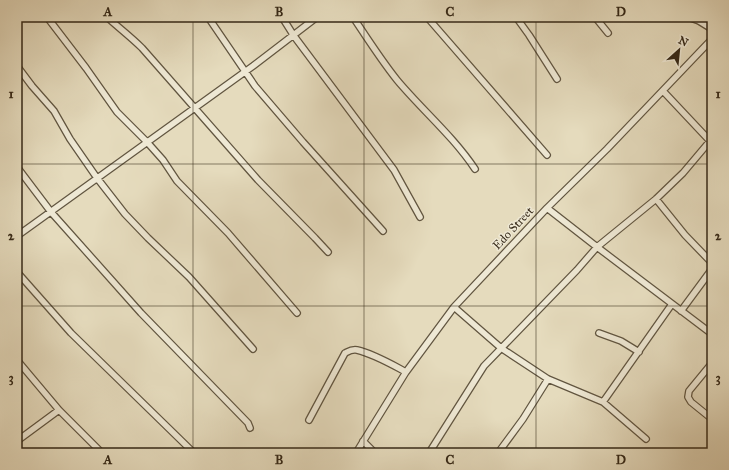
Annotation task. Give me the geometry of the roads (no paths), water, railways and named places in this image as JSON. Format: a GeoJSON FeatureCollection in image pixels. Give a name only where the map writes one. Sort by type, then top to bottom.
{"type":"FeatureCollection","features":[{"type":"Feature","properties":{"kind":"street"},"geometry":{"type":"LineString","coordinates":[[47,17],[118,112],[163,160],[177,181],[228,233],[297,313]]}},
{"type":"Feature","properties":{"kind":"street"},"geometry":{"type":"LineString","coordinates":[[108,17],[142,48],[258,180],[328,252]]}},
{"type":"Feature","properties":{"kind":"street"},"geometry":{"type":"LineString","coordinates":[[208,17],[255,86],[303,142],[383,230]]}},
{"type":"Feature","properties":{"kind":"street"},"geometry":{"type":"LineString","coordinates":[[282,17],[294,36],[394,170],[420,217]]}},
{"type":"Feature","properties":{"kind":"street"},"geometry":{"type":"LineString","coordinates":[[17,236],[294,36],[317,17]]}},
{"type":"Feature","properties":{"kind":"street"},"geometry":{"type":"LineString","coordinates":[[353,17],[397,80],[456,144],[475,169]]}},
{"type":"Feature","properties":{"kind":"street"},"geometry":{"type":"LineString","coordinates":[[427,17],[547,155]]}},
{"type":"Feature","properties":{"kind":"street"},"geometry":{"type":"LineString","coordinates":[[516,17],[557,79]]}},
{"type":"Feature","properties":{"kind":"street"},"geometry":{"type":"LineString","coordinates":[[595,17],[608,33]]}},
{"type":"Feature","properties":{"kind":"street"},"geometry":{"type":"LineString","coordinates":[[688,17],[699,21],[712,29]]}},
{"type":"Feature","properties":{"kind":"street","name":"Edo Street"},"geometry":{"type":"LineString","coordinates":[[356,453],[406,372],[454,307],[547,208],[663,92],[688,63],[712,39]]}},
{"type":"Feature","properties":{"kind":"street"},"geometry":{"type":"LineString","coordinates":[[17,66],[54,112],[70,139],[97,178],[125,214],[189,277],[253,349]]}},
{"type":"Feature","properties":{"kind":"street"},"geometry":{"type":"LineString","coordinates":[[430,453],[484,366],[577,270],[597,247],[656,199],[683,173],[711,139],[663,92]]}},
{"type":"Feature","properties":{"kind":"street"},"geometry":{"type":"LineString","coordinates":[[17,167],[51,212],[141,313],[248,423],[250,428]]}},
{"type":"Feature","properties":{"kind":"street"},"geometry":{"type":"LineString","coordinates":[[656,199],[685,235],[712,263]]}},
{"type":"Feature","properties":{"kind":"street"},"geometry":{"type":"LineString","coordinates":[[547,208],[712,334]]}},
{"type":"Feature","properties":{"kind":"street"},"geometry":{"type":"LineString","coordinates":[[681,311],[712,270]]}},
{"type":"Feature","properties":{"kind":"street"},"geometry":{"type":"LineString","coordinates":[[17,272],[71,333],[194,453]]}},
{"type":"Feature","properties":{"kind":"street"},"geometry":{"type":"LineString","coordinates":[[603,402],[672,304]]}},
{"type":"Feature","properties":{"kind":"street"},"geometry":{"type":"LineString","coordinates":[[454,307],[501,348],[548,379],[603,402],[646,439]]}},
{"type":"Feature","properties":{"kind":"street"},"geometry":{"type":"LineString","coordinates":[[599,333],[622,341],[639,352]]}},
{"type":"Feature","properties":{"kind":"street"},"geometry":{"type":"LineString","coordinates":[[309,420],[345,353],[350,350],[356,350],[406,372]]}},
{"type":"Feature","properties":{"kind":"street"},"geometry":{"type":"LineString","coordinates":[[17,360],[59,410],[102,453]]}},
{"type":"Feature","properties":{"kind":"street"},"geometry":{"type":"LineString","coordinates":[[712,364],[689,391],[688,397],[691,402],[712,419]]}},
{"type":"Feature","properties":{"kind":"street"},"geometry":{"type":"LineString","coordinates":[[498,453],[548,379]]}},
{"type":"Feature","properties":{"kind":"street"},"geometry":{"type":"LineString","coordinates":[[17,441],[59,410]]}},
{"type":"Feature","properties":{"kind":"street"},"geometry":{"type":"LineString","coordinates":[[362,441],[375,453]]}}]}
